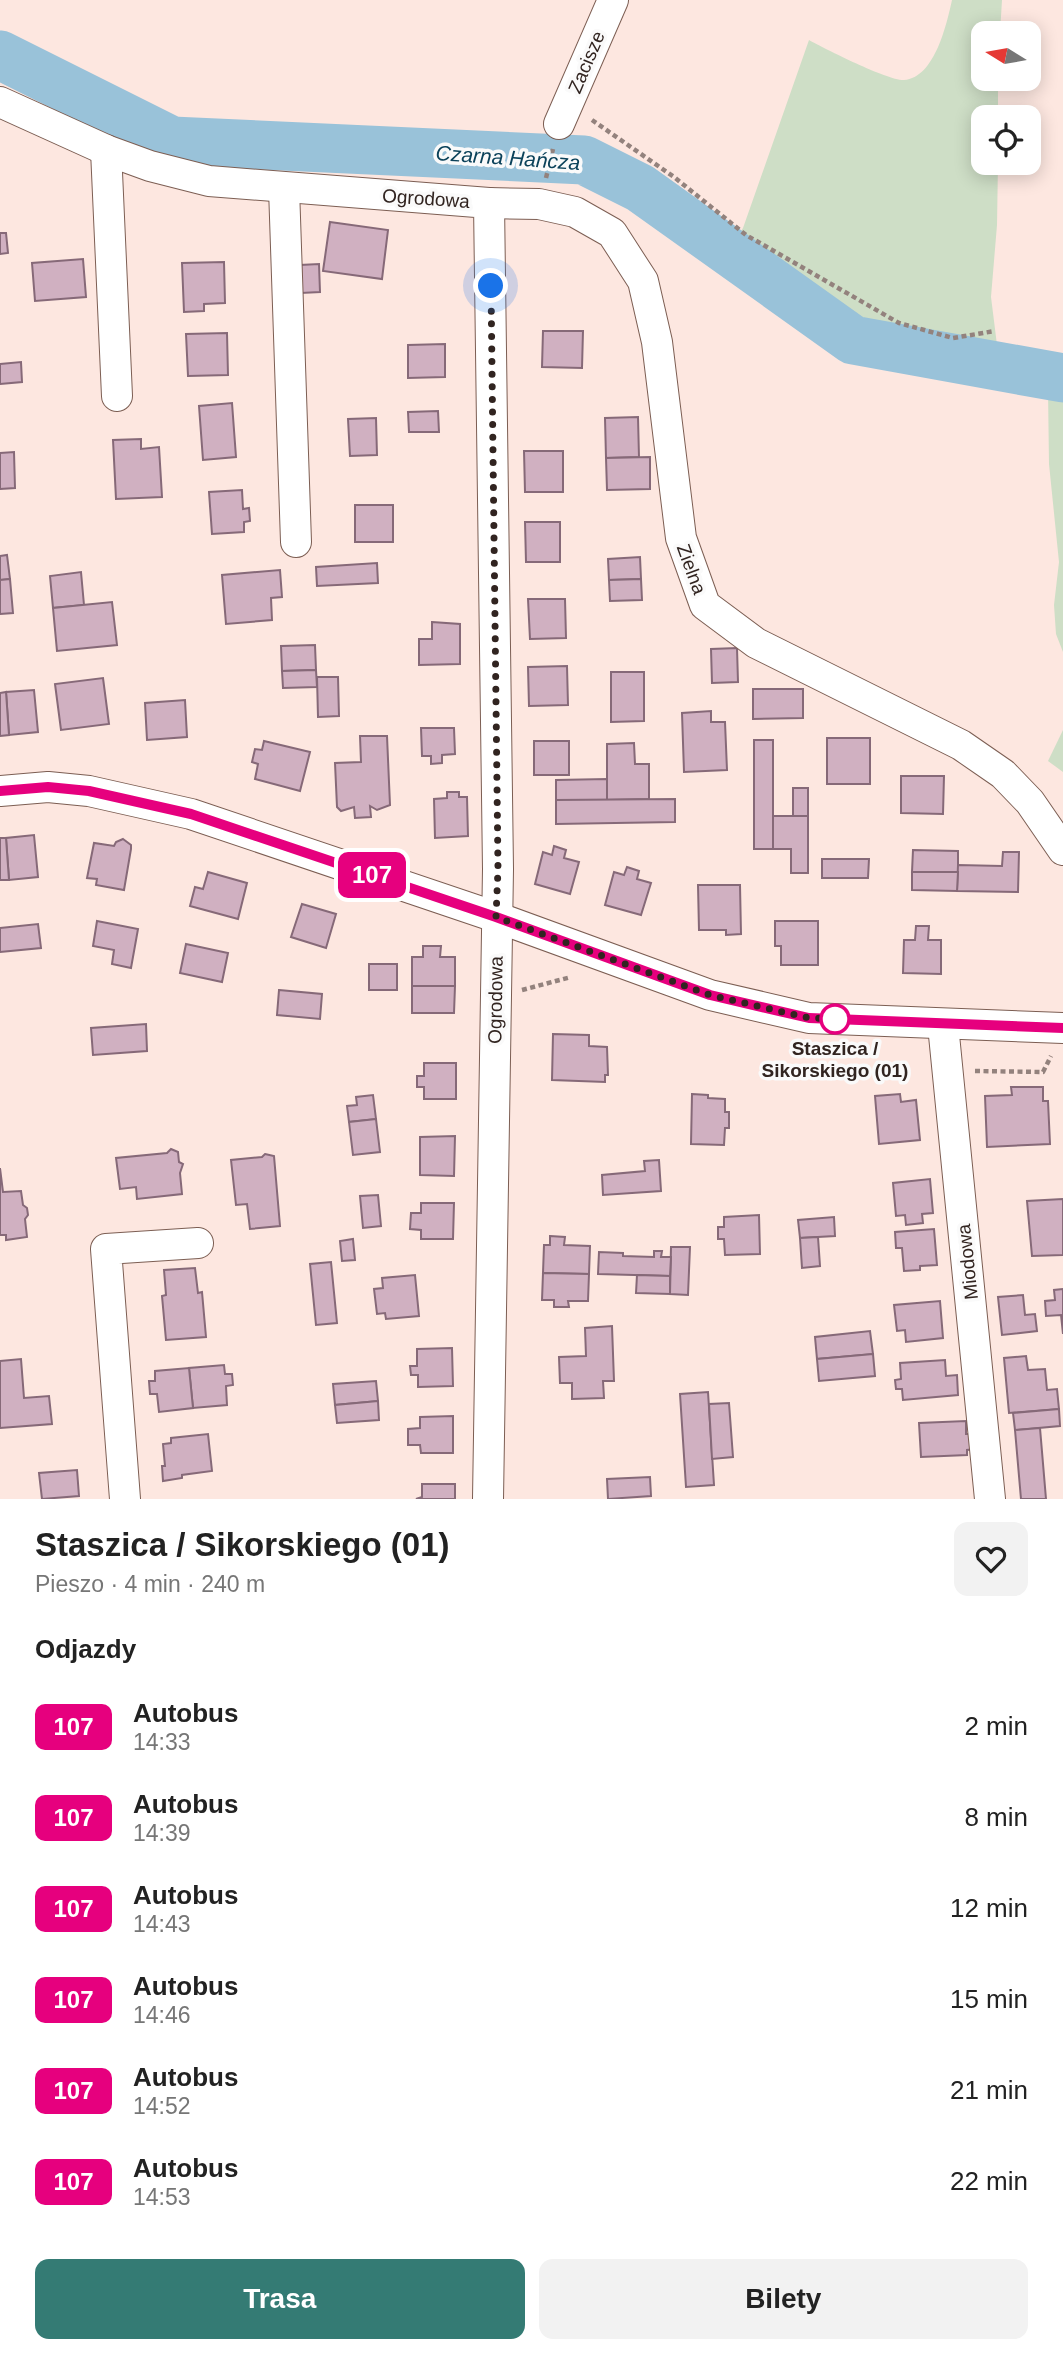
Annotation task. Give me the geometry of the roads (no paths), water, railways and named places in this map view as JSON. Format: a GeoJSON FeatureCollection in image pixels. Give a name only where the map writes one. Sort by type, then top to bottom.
{"type":"FeatureCollection","features":[{"type":"Feature","properties":{"kind":"street","name":"Zacisze"},"geometry":{"type":"LineString","coordinates":[[564,114],[613,0]]}},
{"type":"Feature","properties":{"kind":"street","name":"Ogrodowa"},"geometry":{"type":"LineString","coordinates":[[0,102],[106,150],[150,166],[209,181],[489,203],[498,869],[488,1499]]}},
{"type":"Feature","properties":{"kind":"street"},"geometry":{"type":"LineString","coordinates":[[106,150],[117,396]]}},
{"type":"Feature","properties":{"kind":"street"},"geometry":{"type":"LineString","coordinates":[[284,188],[296,542]]}},
{"type":"Feature","properties":{"kind":"street","name":"Zielna"},"geometry":{"type":"LineString","coordinates":[[489,203],[539,204],[575,212],[612,233],[643,281],[657,342],[681,538],[705,605],[756,643],[972,752],[1003,774],[1030,802],[1063,850]]}},
{"type":"Feature","properties":{"kind":"street"},"geometry":{"type":"LineString","coordinates":[[0,791],[48,787],[89,791],[179,811],[496,917],[710,995],[809,1018],[1063,1028]]}},
{"type":"Feature","properties":{"kind":"street","name":"Miodowa"},"geometry":{"type":"LineString","coordinates":[[943,1024],[990,1499]]}},
{"type":"Feature","properties":{"kind":"street"},"geometry":{"type":"LineString","coordinates":[[125,1499],[106,1249],[198,1243]]}},
{"type":"Feature","properties":{"kind":"waterway","name":"Czarna Hańcza"},"geometry":{"type":"LineString","coordinates":[[0,55],[172,141],[584,160],[640,188],[853,340],[1063,378]]}},
{"type":"Feature","properties":{"kind":"place","name":"Staszica / Sikorskiego (01)"},"geometry":{"type":"Point","coordinates":[835,1019]}}]}
